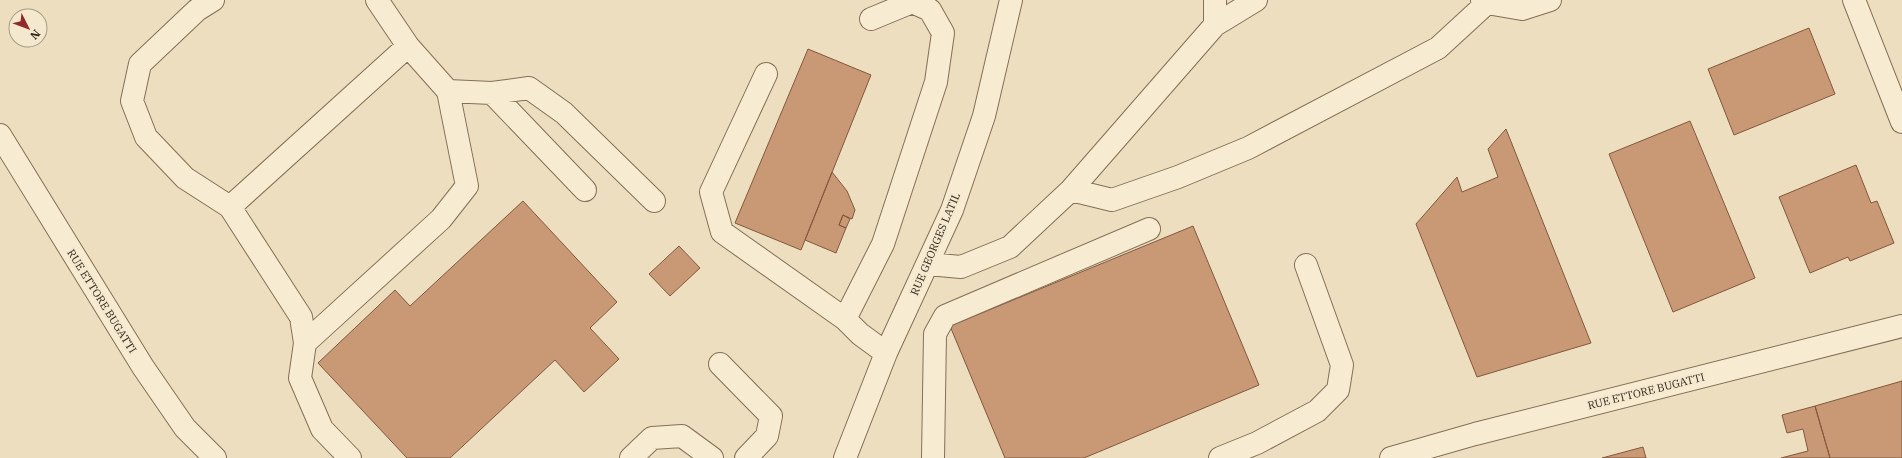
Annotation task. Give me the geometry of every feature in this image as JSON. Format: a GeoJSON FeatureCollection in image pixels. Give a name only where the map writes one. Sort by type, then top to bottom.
{"type":"FeatureCollection","features":[{"type":"Feature","properties":{"kind":"street"},"geometry":{"type":"LineString","coordinates":[[213,0],[197,10],[140,64],[132,101],[146,137],[185,178],[230,207],[300,317],[304,343],[300,378],[322,429],[350,458]]}},
{"type":"Feature","properties":{"kind":"street"},"geometry":{"type":"LineString","coordinates":[[304,343],[441,218],[467,186],[448,91],[408,46],[378,0]]}},
{"type":"Feature","properties":{"kind":"street","name":"RUE GEORGES LATIL"},"geometry":{"type":"LineString","coordinates":[[845,458],[886,353],[952,210],[984,116],[1010,0]]}},
{"type":"Feature","properties":{"kind":"street"},"geometry":{"type":"LineString","coordinates":[[1215,0],[1215,26]]}},
{"type":"Feature","properties":{"kind":"street"},"geometry":{"type":"LineString","coordinates":[[928,264],[961,267],[1010,246],[1071,190],[1215,26],[1256,0]]}},
{"type":"Feature","properties":{"kind":"street"},"geometry":{"type":"LineString","coordinates":[[1071,190],[1112,200],[1178,177],[1248,148],[1438,48],[1484,2],[1522,9],[1550,0]]}},
{"type":"Feature","properties":{"kind":"street"},"geometry":{"type":"LineString","coordinates":[[1854,0],[1902,122]]}},
{"type":"Feature","properties":{"kind":"street"},"geometry":{"type":"LineString","coordinates":[[845,319],[883,244],[936,82],[943,33],[930,10],[912,2],[871,19]]}},
{"type":"Feature","properties":{"kind":"street"},"geometry":{"type":"LineString","coordinates":[[230,207],[408,46]]}},
{"type":"Feature","properties":{"kind":"street"},"geometry":{"type":"LineString","coordinates":[[766,74],[711,192],[722,232],[845,319],[860,334],[886,353]]}},
{"type":"Feature","properties":{"kind":"street"},"geometry":{"type":"LineString","coordinates":[[448,91],[492,93],[529,88],[564,113],[654,201]]}},
{"type":"Feature","properties":{"kind":"street"},"geometry":{"type":"LineString","coordinates":[[492,93],[585,190]]}},
{"type":"Feature","properties":{"kind":"street","name":"RUE ETTORE BUGATTI"},"geometry":{"type":"LineString","coordinates":[[0,135],[143,367],[185,428],[214,458]]}},
{"type":"Feature","properties":{"kind":"street"},"geometry":{"type":"LineString","coordinates":[[933,458],[935,334],[945,316],[1149,229]]}},
{"type":"Feature","properties":{"kind":"street"},"geometry":{"type":"LineString","coordinates":[[1220,458],[1260,451],[1317,411],[1338,390],[1342,365],[1306,265]]}},
{"type":"Feature","properties":{"kind":"street","name":"RUE ETTORE BUGATTI"},"geometry":{"type":"LineString","coordinates":[[1391,458],[1475,434],[1902,326]]}},
{"type":"Feature","properties":{"kind":"street"},"geometry":{"type":"LineString","coordinates":[[720,364],[771,416],[767,436],[746,458]]}},
{"type":"Feature","properties":{"kind":"street"},"geometry":{"type":"LineString","coordinates":[[631,458],[652,438],[682,436],[712,458]]}},
{"type":"Feature","properties":{"kind":"building"},"geometry":{"type":"Polygon","coordinates":[[[1809,28],[1835,94],[1734,135],[1708,69],[1809,28]]]}},
{"type":"Feature","properties":{"kind":"building"},"geometry":{"type":"Polygon","coordinates":[[[808,49],[871,75],[801,250],[735,223],[808,49]]]}},
{"type":"Feature","properties":{"kind":"building"},"geometry":{"type":"Polygon","coordinates":[[[1690,121],[1755,278],[1673,312],[1609,154],[1690,121]]]}},
{"type":"Feature","properties":{"kind":"building"},"geometry":{"type":"Polygon","coordinates":[[[1506,129],[1591,343],[1477,377],[1416,224],[1457,177],[1462,192],[1498,177],[1488,149],[1506,129]]]}},
{"type":"Feature","properties":{"kind":"building"},"geometry":{"type":"Polygon","coordinates":[[[1856,165],[1871,203],[1877,201],[1894,243],[1850,261],[1848,257],[1810,273],[1779,197],[1856,165]]]}},
{"type":"Feature","properties":{"kind":"building"},"geometry":{"type":"Polygon","coordinates":[[[832,172],[847,191],[855,210],[852,219],[843,215],[839,225],[846,228],[836,253],[805,240],[832,172]]]}},
{"type":"Feature","properties":{"kind":"building"},"geometry":{"type":"Polygon","coordinates":[[[523,201],[617,302],[590,328],[619,359],[584,392],[555,360],[450,458],[407,458],[318,363],[395,290],[410,306],[523,201]]]}},
{"type":"Feature","properties":{"kind":"building"},"geometry":{"type":"Polygon","coordinates":[[[843,215],[850,219],[846,228],[839,225],[843,215]]]}},
{"type":"Feature","properties":{"kind":"building"},"geometry":{"type":"Polygon","coordinates":[[[1193,226],[1259,385],[1084,458],[1005,458],[950,326],[1193,226]]]}},
{"type":"Feature","properties":{"kind":"building"},"geometry":{"type":"Polygon","coordinates":[[[679,246],[700,268],[670,296],[649,274],[679,246]]]}},
{"type":"Feature","properties":{"kind":"building"},"geometry":{"type":"Polygon","coordinates":[[[1902,381],[1902,458],[1830,458],[1815,406],[1902,381]]]}},
{"type":"Feature","properties":{"kind":"building"},"geometry":{"type":"Polygon","coordinates":[[[1815,406],[1830,458],[1781,458],[1808,451],[1803,429],[1787,433],[1782,415],[1815,406]]]}},
{"type":"Feature","properties":{"kind":"building"},"geometry":{"type":"Polygon","coordinates":[[[1643,447],[1646,458],[1602,458],[1643,447]]]}}]}
